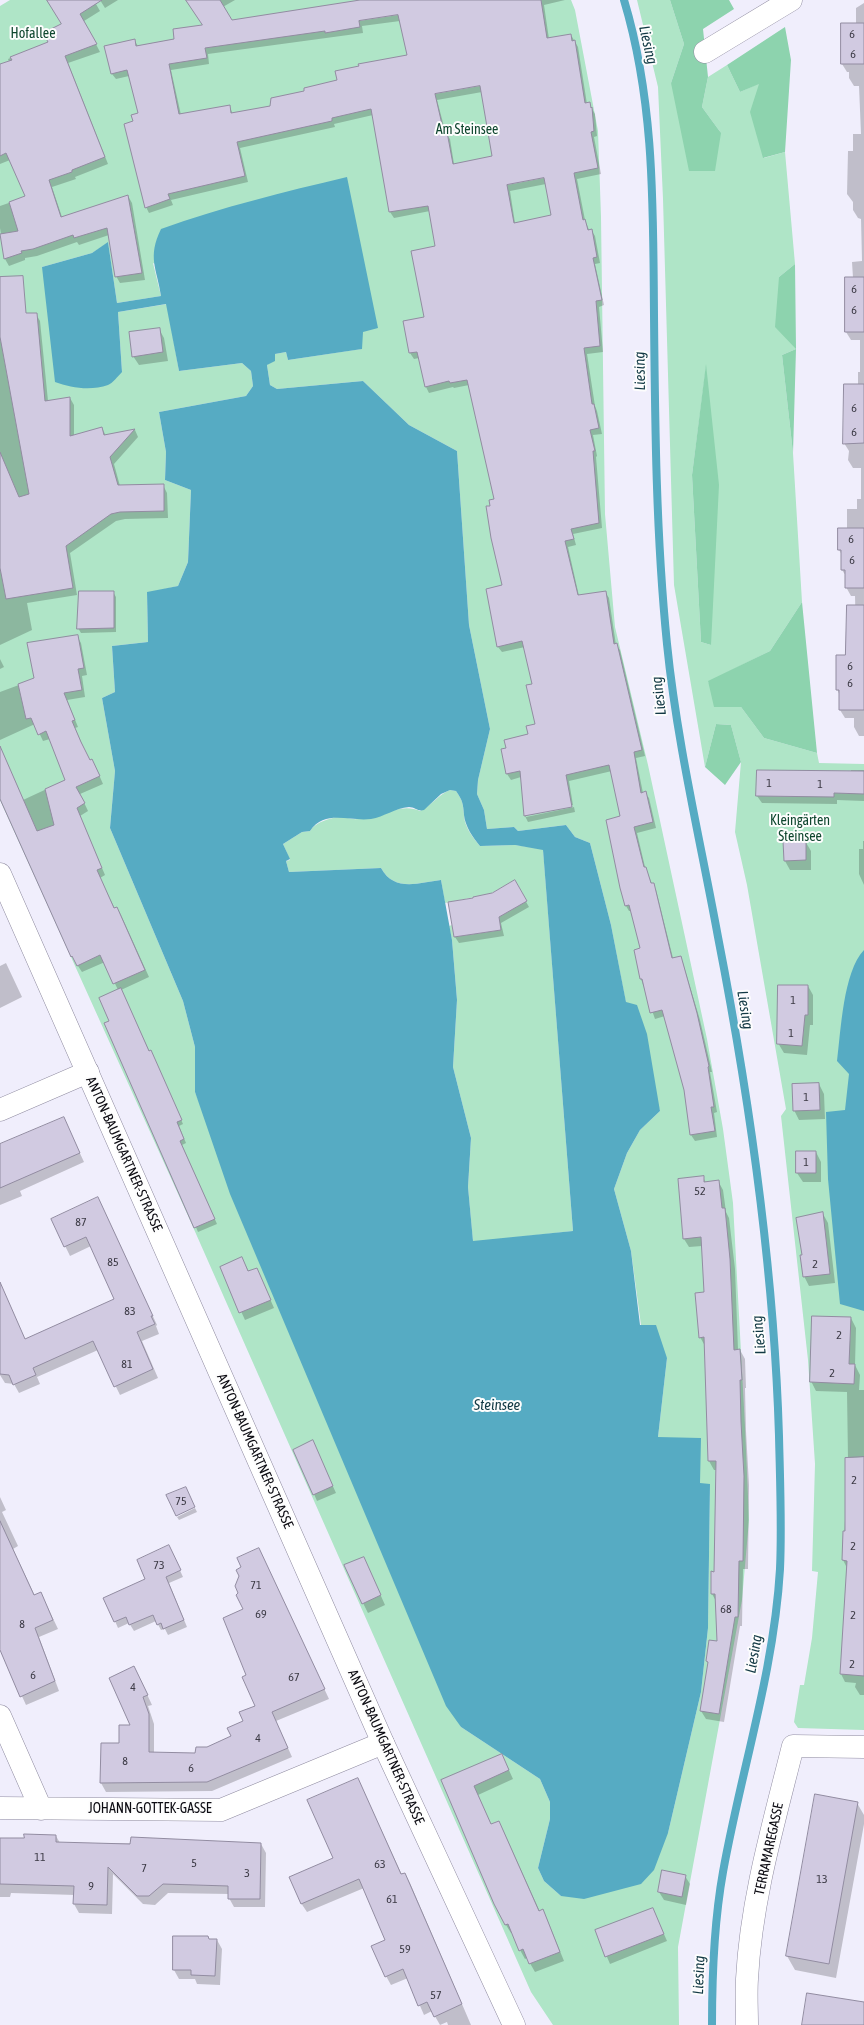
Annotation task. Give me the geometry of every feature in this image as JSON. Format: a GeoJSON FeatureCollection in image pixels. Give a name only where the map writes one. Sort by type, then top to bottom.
{"type":"FeatureCollection","features":[{"type":"Feature","properties":{"kind":"main road"},"geometry":{"type":"LineString","coordinates":[[705,52],[792,0]]}},
{"type":"Feature","properties":{"kind":"main road","name":"ANTON-BAUMGARTNER-STRASSE"},"geometry":{"type":"LineString","coordinates":[[0,874],[383,1743],[514,2025]]}},
{"type":"Feature","properties":{"kind":"main road"},"geometry":{"type":"LineString","coordinates":[[0,1110],[88,1072]]}},
{"type":"Feature","properties":{"kind":"main road"},"geometry":{"type":"LineString","coordinates":[[0,1716],[40,1809]]}},
{"type":"Feature","properties":{"kind":"main road","name":"JOHANN-GOTTEK-GASSE"},"geometry":{"type":"LineString","coordinates":[[0,1808],[221,1810],[383,1743]]}},
{"type":"Feature","properties":{"kind":"main road","name":"TERRAMAREGASSE"},"geometry":{"type":"LineString","coordinates":[[748,2025],[747,1980],[750,1941],[766,1852],[793,1746],[864,1747]]}},
{"type":"Feature","properties":{"kind":"green space","name":"Am Steinsee"},"geometry":{"type":"Polygon","coordinates":[[[10,0],[571,0],[575,10],[598,131],[601,217],[605,514],[615,627],[648,765],[707,1039],[723,1129],[733,1203],[745,1427],[749,1520],[742,1600],[678,1947],[679,2025],[553,2025],[531,1992],[189,1218],[0,800],[0,6],[10,0]],[[108,243],[92,253],[42,267],[122,372],[118,312],[167,304],[179,371],[242,363],[251,371],[253,386],[246,396],[159,412],[166,452],[165,480],[191,490],[188,562],[178,586],[147,593],[148,642],[112,646],[115,692],[102,698],[115,771],[110,828],[183,1001],[195,1047],[195,1092],[461,1727],[540,1779],[550,1802],[550,1819],[538,1868],[544,1881],[561,1896],[668,1833],[701,1692],[708,1628],[710,1484],[700,1484],[658,1437],[667,1358],[641,1325],[631,1251],[614,1189],[627,1153],[640,1130],[660,1111],[626,1003],[611,925],[590,843],[575,837],[566,825],[518,831],[514,827],[487,829],[484,810],[477,794],[478,780],[490,729],[469,625],[457,451],[409,425],[363,381],[277,389],[270,385],[267,365],[275,354],[286,352],[288,360],[361,349],[153,263],[161,296],[117,303],[108,243]]]}},
{"type":"Feature","properties":{"kind":"green space","name":"Kleingärten Steinsee"},"geometry":{"type":"Polygon","coordinates":[[[637,0],[670,0],[684,44],[671,83],[721,133],[702,107],[708,77],[727,65],[740,92],[760,83],[764,158],[785,152],[795,264],[779,277],[796,349],[782,355],[793,453],[802,602],[770,651],[708,682],[741,707],[764,738],[817,753],[819,763],[864,764],[864,1730],[798,1728],[794,1722],[800,1685],[804,1685],[812,1638],[818,1572],[812,1571],[815,1464],[808,1360],[781,1116],[786,1109],[747,885],[735,832],[741,762],[731,725],[716,724],[705,767],[674,585],[663,199],[658,87],[637,0]],[[706,367],[692,475],[701,642],[711,645],[706,367]]]}},
{"type":"Feature","properties":{"kind":"green space"},"geometry":{"type":"Polygon","coordinates":[[[670,0],[729,0],[734,9],[703,29],[708,77],[702,107],[721,133],[715,171],[689,171],[671,83],[684,44],[670,0]]]}},
{"type":"Feature","properties":{"kind":"green space"},"geometry":{"type":"Polygon","coordinates":[[[785,27],[791,60],[785,152],[763,158],[750,112],[759,84],[740,92],[727,65],[785,27]]]}},
{"type":"Feature","properties":{"kind":"green space"},"geometry":{"type":"Polygon","coordinates":[[[795,264],[796,349],[775,327],[779,277],[795,264]]]}},
{"type":"Feature","properties":{"kind":"green space"},"geometry":{"type":"Polygon","coordinates":[[[796,349],[793,453],[782,355],[796,349]]]}},
{"type":"Feature","properties":{"kind":"green space"},"geometry":{"type":"Polygon","coordinates":[[[706,364],[719,485],[711,645],[701,642],[692,475],[706,364]]]}},
{"type":"Feature","properties":{"kind":"green space"},"geometry":{"type":"Polygon","coordinates":[[[802,602],[817,753],[764,738],[741,707],[714,707],[708,681],[770,651],[802,602]]]}},
{"type":"Feature","properties":{"kind":"green space"},"geometry":{"type":"Polygon","coordinates":[[[716,724],[731,725],[741,762],[725,785],[705,767],[716,724]]]}},
{"type":"Feature","properties":{"kind":"green space"},"geometry":{"type":"Polygon","coordinates":[[[450,790],[456,791],[460,797],[467,828],[480,846],[515,845],[543,849],[573,1231],[473,1242],[468,1187],[471,1138],[453,1067],[457,1000],[452,940],[449,926],[452,925],[454,937],[501,930],[499,917],[527,901],[515,880],[490,894],[445,903],[441,880],[415,884],[400,883],[386,876],[381,868],[289,872],[286,861],[290,860],[283,844],[302,832],[310,831],[320,822],[336,817],[352,819],[365,818],[405,808],[420,811],[450,790]]]}},
{"type":"Feature","properties":{"kind":"water","name":"Steinsee"},"geometry":{"type":"Polygon","coordinates":[[[347,177],[378,328],[363,332],[362,349],[288,360],[286,352],[275,354],[275,361],[267,365],[270,385],[277,389],[363,381],[409,425],[457,451],[469,625],[490,729],[478,780],[477,794],[484,810],[487,829],[514,827],[518,831],[566,825],[575,837],[590,843],[611,925],[626,1002],[637,1005],[647,1034],[660,1111],[640,1130],[627,1153],[614,1189],[631,1251],[640,1325],[656,1325],[667,1358],[658,1437],[701,1438],[700,1483],[710,1484],[708,1628],[701,1692],[668,1833],[654,1870],[641,1884],[584,1899],[561,1896],[544,1881],[538,1868],[550,1819],[550,1802],[540,1779],[461,1727],[446,1706],[230,1194],[195,1092],[195,1047],[183,1001],[110,828],[115,771],[102,698],[115,692],[112,646],[148,642],[147,592],[178,586],[188,562],[191,490],[165,480],[166,452],[159,412],[246,396],[253,386],[251,371],[242,363],[179,371],[166,304],[118,312],[122,372],[110,384],[101,387],[88,388],[68,386],[55,382],[42,267],[92,253],[108,242],[117,303],[161,296],[154,263],[154,256],[157,239],[161,229],[230,207],[347,177]],[[450,790],[441,794],[424,810],[409,807],[371,819],[330,818],[323,820],[316,824],[310,831],[302,832],[283,844],[290,859],[286,861],[289,872],[381,868],[386,876],[400,883],[415,884],[441,880],[452,940],[457,1000],[453,1067],[471,1138],[468,1187],[473,1241],[573,1231],[543,850],[515,845],[480,846],[468,828],[462,803],[456,791],[450,790]]]}},
{"type":"Feature","properties":{"kind":"water"},"geometry":{"type":"Polygon","coordinates":[[[864,950],[864,1311],[840,1304],[828,1179],[826,1112],[845,1110],[849,1074],[837,1061],[842,1018],[851,972],[864,950]]]}},
{"type":"Feature","properties":{"kind":"building"},"geometry":{"type":"Polygon","coordinates":[[[47,0],[102,0],[80,14],[97,44],[65,56],[105,157],[72,170],[72,172],[49,180],[61,217],[128,195],[142,273],[115,277],[107,228],[74,238],[73,235],[33,249],[21,251],[22,253],[4,259],[0,234],[18,231],[9,202],[25,196],[6,153],[0,156],[0,64],[12,60],[10,57],[48,42],[43,33],[61,24],[47,0]]]}},
{"type":"Feature","properties":{"kind":"building"},"geometry":{"type":"Polygon","coordinates":[[[186,0],[220,0],[232,20],[360,0],[541,0],[547,38],[571,34],[572,41],[575,40],[585,103],[590,102],[591,108],[592,107],[594,131],[591,132],[598,168],[574,173],[583,220],[585,219],[588,230],[592,229],[597,257],[593,258],[602,300],[596,301],[600,346],[584,348],[592,404],[594,404],[599,428],[590,430],[595,451],[593,451],[599,523],[571,529],[574,539],[565,541],[578,595],[606,591],[614,644],[617,643],[642,750],[634,752],[641,793],[646,791],[653,822],[634,827],[644,867],[646,867],[651,883],[654,883],[672,958],[681,956],[697,1013],[709,1066],[714,1107],[711,1107],[715,1131],[690,1135],[684,1090],[662,1010],[650,1013],[642,979],[640,979],[634,950],[640,948],[629,905],[625,906],[620,888],[606,820],[620,816],[609,765],[566,775],[572,807],[524,816],[520,771],[506,774],[501,749],[506,748],[504,740],[528,734],[526,726],[535,724],[526,685],[532,684],[522,641],[497,647],[486,589],[502,585],[491,538],[486,506],[490,506],[489,500],[494,499],[467,380],[450,383],[449,381],[425,387],[417,352],[409,353],[403,321],[424,317],[411,251],[435,246],[428,206],[389,212],[371,109],[332,118],[332,121],[237,142],[245,176],[168,194],[170,199],[145,208],[124,124],[133,121],[131,115],[138,113],[127,70],[111,74],[104,46],[135,39],[136,46],[174,39],[173,29],[202,25],[186,0]],[[398,15],[359,21],[360,27],[325,33],[325,31],[205,48],[207,58],[169,64],[179,114],[230,105],[231,113],[270,106],[271,98],[304,91],[304,88],[337,80],[335,71],[359,66],[358,64],[407,55],[398,15]],[[480,86],[435,94],[444,133],[447,132],[453,164],[492,156],[480,86]],[[544,178],[507,185],[514,223],[551,215],[544,178]]]}},
{"type":"Feature","properties":{"kind":"building"},"geometry":{"type":"Polygon","coordinates":[[[841,23],[864,23],[864,64],[841,64],[841,23]]]}},
{"type":"Feature","properties":{"kind":"building"},"geometry":{"type":"Polygon","coordinates":[[[23,276],[26,313],[37,313],[45,401],[70,397],[70,436],[102,427],[104,435],[135,429],[110,457],[118,485],[164,484],[164,511],[120,512],[111,514],[66,546],[73,588],[6,599],[0,568],[0,452],[19,497],[29,494],[0,337],[0,277],[23,276]]]}},
{"type":"Feature","properties":{"kind":"building"},"geometry":{"type":"Polygon","coordinates":[[[845,277],[864,277],[864,332],[845,332],[845,277]]]}},
{"type":"Feature","properties":{"kind":"building"},"geometry":{"type":"Polygon","coordinates":[[[160,328],[163,352],[132,357],[129,332],[160,328]]]}},
{"type":"Feature","properties":{"kind":"building"},"geometry":{"type":"Polygon","coordinates":[[[844,384],[864,384],[864,443],[843,444],[844,384]]]}},
{"type":"Feature","properties":{"kind":"building"},"geometry":{"type":"Polygon","coordinates":[[[838,528],[864,528],[864,588],[845,588],[845,570],[841,570],[841,550],[838,550],[838,528]]]}},
{"type":"Feature","properties":{"kind":"building"},"geometry":{"type":"Polygon","coordinates":[[[79,591],[114,591],[114,628],[77,629],[79,591]]]}},
{"type":"Feature","properties":{"kind":"building"},"geometry":{"type":"Polygon","coordinates":[[[847,605],[864,605],[864,710],[839,710],[839,690],[836,690],[836,655],[845,655],[847,605]]]}},
{"type":"Feature","properties":{"kind":"building"},"geometry":{"type":"Polygon","coordinates":[[[78,635],[84,668],[78,669],[82,690],[64,693],[75,720],[72,721],[81,742],[90,760],[92,759],[100,776],[76,787],[85,803],[77,808],[102,868],[97,870],[114,908],[117,907],[145,970],[113,984],[100,955],[77,966],[72,956],[71,957],[0,799],[0,746],[37,831],[54,825],[45,789],[65,780],[46,731],[38,735],[31,718],[26,719],[18,684],[34,678],[27,643],[78,635]]]}},
{"type":"Feature","properties":{"kind":"building"},"geometry":{"type":"Polygon","coordinates":[[[757,770],[864,771],[864,794],[834,793],[834,797],[756,796],[757,770]]]}},
{"type":"Feature","properties":{"kind":"building"},"geometry":{"type":"Polygon","coordinates":[[[806,840],[806,860],[784,861],[783,841],[806,840]]]}},
{"type":"Feature","properties":{"kind":"building"},"geometry":{"type":"Polygon","coordinates":[[[515,880],[527,901],[499,917],[501,930],[454,937],[448,902],[492,893],[515,880]]]}},
{"type":"Feature","properties":{"kind":"building"},"geometry":{"type":"Polygon","coordinates":[[[778,985],[808,985],[808,1015],[805,1015],[802,1046],[777,1044],[778,985]]]}},
{"type":"Feature","properties":{"kind":"building"},"geometry":{"type":"Polygon","coordinates":[[[121,988],[149,1051],[151,1050],[182,1120],[177,1122],[184,1139],[180,1141],[215,1219],[194,1228],[104,1023],[109,1021],[99,998],[121,988]]]}},
{"type":"Feature","properties":{"kind":"building"},"geometry":{"type":"Polygon","coordinates":[[[819,1083],[820,1110],[793,1111],[792,1084],[819,1083]]]}},
{"type":"Feature","properties":{"kind":"building"},"geometry":{"type":"Polygon","coordinates":[[[64,1117],[80,1153],[0,1188],[0,1144],[64,1117]]]}},
{"type":"Feature","properties":{"kind":"building"},"geometry":{"type":"Polygon","coordinates":[[[796,1151],[816,1151],[816,1173],[796,1173],[796,1151]]]}},
{"type":"Feature","properties":{"kind":"building"},"geometry":{"type":"Polygon","coordinates":[[[704,1176],[704,1182],[719,1180],[722,1208],[725,1208],[730,1259],[734,1350],[740,1349],[742,1380],[740,1380],[744,1476],[743,1561],[739,1561],[738,1617],[735,1617],[719,1714],[700,1711],[708,1662],[706,1661],[709,1640],[717,1641],[715,1594],[711,1594],[711,1571],[714,1572],[716,1461],[708,1461],[704,1337],[699,1338],[695,1293],[704,1292],[701,1237],[683,1239],[678,1179],[704,1176]]]}},
{"type":"Feature","properties":{"kind":"building"},"geometry":{"type":"Polygon","coordinates":[[[98,1197],[153,1316],[151,1316],[155,1324],[137,1332],[153,1369],[114,1387],[93,1341],[33,1368],[36,1375],[13,1385],[9,1375],[0,1374],[0,1282],[25,1339],[114,1299],[86,1237],[64,1247],[51,1219],[98,1197]]]}},
{"type":"Feature","properties":{"kind":"building"},"geometry":{"type":"Polygon","coordinates":[[[823,1212],[830,1274],[803,1277],[800,1255],[802,1255],[796,1218],[823,1212]]]}},
{"type":"Feature","properties":{"kind":"building"},"geometry":{"type":"Polygon","coordinates":[[[242,1257],[248,1271],[257,1268],[271,1300],[239,1313],[220,1267],[242,1257]]]}},
{"type":"Feature","properties":{"kind":"building"},"geometry":{"type":"Polygon","coordinates":[[[812,1316],[851,1317],[849,1364],[855,1364],[854,1384],[810,1382],[812,1316]]]}},
{"type":"Feature","properties":{"kind":"building"},"geometry":{"type":"Polygon","coordinates":[[[313,1440],[333,1486],[313,1495],[293,1450],[313,1440]]]}},
{"type":"Feature","properties":{"kind":"building"},"geometry":{"type":"Polygon","coordinates":[[[864,1457],[864,1676],[840,1674],[847,1561],[842,1560],[843,1531],[845,1531],[845,1458],[864,1457]]]}},
{"type":"Feature","properties":{"kind":"building"},"geometry":{"type":"Polygon","coordinates":[[[186,1487],[195,1507],[176,1516],[166,1495],[186,1487]]]}},
{"type":"Feature","properties":{"kind":"building"},"geometry":{"type":"Polygon","coordinates":[[[0,1521],[34,1595],[41,1592],[53,1620],[35,1628],[55,1681],[20,1697],[0,1650],[0,1521]]]}},
{"type":"Feature","properties":{"kind":"building"},"geometry":{"type":"Polygon","coordinates":[[[169,1545],[181,1570],[166,1577],[184,1620],[163,1629],[161,1623],[157,1625],[153,1615],[129,1625],[126,1617],[114,1622],[103,1598],[145,1579],[137,1560],[169,1545]]]}},
{"type":"Feature","properties":{"kind":"building"},"geometry":{"type":"Polygon","coordinates":[[[259,1548],[325,1689],[272,1712],[288,1748],[207,1782],[100,1783],[101,1743],[119,1743],[119,1725],[130,1725],[109,1678],[134,1666],[148,1695],[143,1697],[149,1714],[149,1752],[195,1753],[196,1747],[207,1747],[231,1736],[227,1728],[243,1721],[239,1712],[255,1706],[242,1677],[246,1675],[223,1618],[243,1609],[236,1595],[238,1593],[235,1586],[239,1576],[236,1570],[241,1567],[237,1558],[259,1548]]]}},
{"type":"Feature","properties":{"kind":"building"},"geometry":{"type":"Polygon","coordinates":[[[364,1557],[381,1595],[362,1604],[344,1565],[364,1557]]]}},
{"type":"Feature","properties":{"kind":"building"},"geometry":{"type":"Polygon","coordinates":[[[502,1754],[509,1770],[474,1786],[491,1824],[499,1821],[539,1911],[543,1909],[560,1952],[529,1964],[523,1949],[519,1951],[508,1924],[505,1925],[494,1904],[441,1780],[502,1754]]]}},
{"type":"Feature","properties":{"kind":"building"},"geometry":{"type":"Polygon","coordinates":[[[358,1778],[401,1874],[405,1873],[462,2004],[434,2017],[427,2002],[418,2006],[403,1969],[385,1977],[371,1946],[385,1940],[359,1879],[301,1904],[289,1877],[333,1858],[307,1800],[358,1778]]]}},
{"type":"Feature","properties":{"kind":"building"},"geometry":{"type":"Polygon","coordinates":[[[815,1794],[858,1802],[829,1964],[786,1956],[815,1794]]]}},
{"type":"Feature","properties":{"kind":"building"},"geometry":{"type":"Polygon","coordinates":[[[24,1834],[56,1835],[56,1842],[130,1844],[131,1837],[261,1843],[260,1899],[228,1899],[228,1886],[163,1884],[149,1896],[137,1896],[108,1867],[107,1905],[73,1904],[74,1886],[0,1884],[0,1838],[24,1838],[24,1834]]]}},
{"type":"Feature","properties":{"kind":"building"},"geometry":{"type":"Polygon","coordinates":[[[662,1870],[686,1875],[682,1897],[658,1892],[662,1870]]]}},
{"type":"Feature","properties":{"kind":"building"},"geometry":{"type":"Polygon","coordinates":[[[653,1908],[664,1934],[605,1957],[595,1930],[653,1908]]]}},
{"type":"Feature","properties":{"kind":"building"},"geometry":{"type":"Polygon","coordinates":[[[173,1936],[208,1936],[209,1939],[217,1939],[215,1976],[191,1975],[191,1970],[173,1970],[173,1936]]]}},
{"type":"Feature","properties":{"kind":"building"},"geometry":{"type":"Polygon","coordinates":[[[807,1993],[864,2002],[864,2025],[802,2025],[807,1993]]]}},
{"type":"Feature","properties":{"kind":"waterway","name":"Liesing"},"geometry":{"type":"LineString","coordinates":[[624,0],[642,78],[650,156],[653,236],[657,480],[660,562],[667,644],[671,681],[683,754],[730,999],[759,1185],[772,1310],[779,1436],[781,1536],[777,1607],[764,1684],[730,1834],[717,1910],[712,1987],[712,2025]]}},
{"type":"Feature","properties":{"kind":"park label","name":"Hofallee"},"geometry":{"type":"Point","coordinates":[33,34]}}]}
